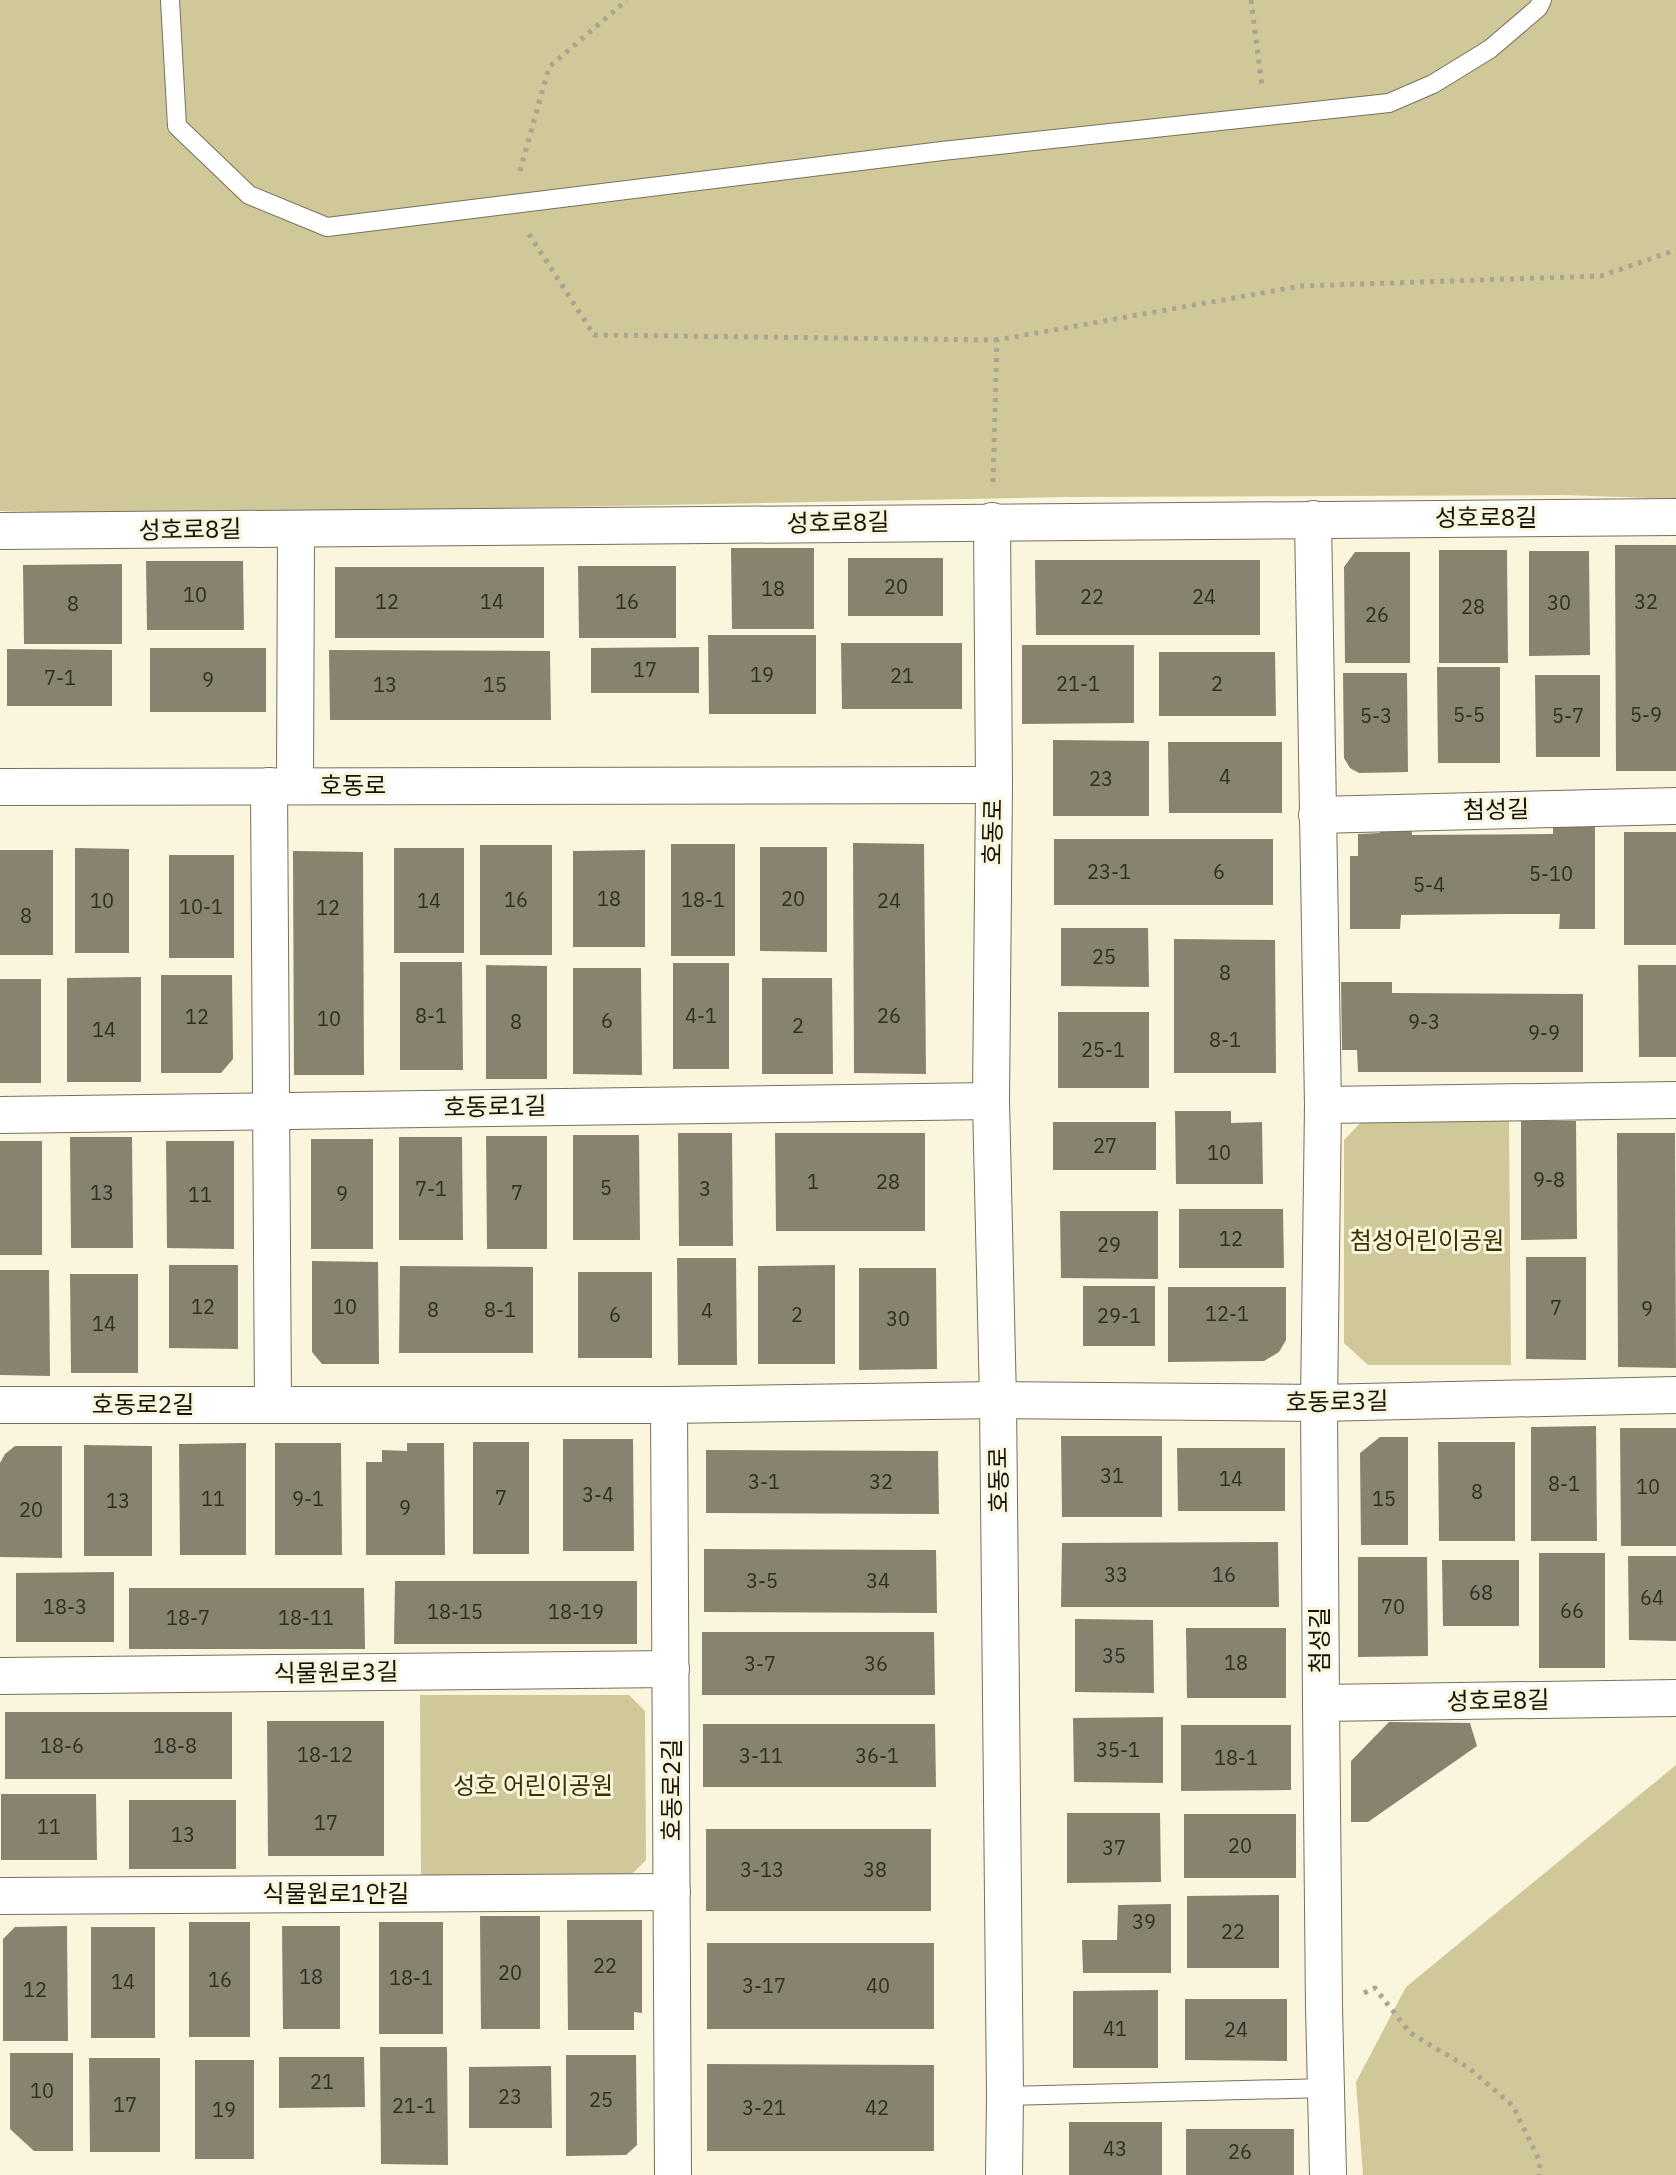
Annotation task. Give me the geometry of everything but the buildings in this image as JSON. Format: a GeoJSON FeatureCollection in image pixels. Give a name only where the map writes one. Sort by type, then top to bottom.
{"type":"FeatureCollection","features":[{"type":"Feature","properties":{"kind":"street","name":"성호로8길"},"geometry":{"type":"LineString","coordinates":[[0,531],[1676,517]]}},
{"type":"Feature","properties":{"kind":"street","name":"첨성길"},"geometry":{"type":"LineString","coordinates":[[1313,519],[1323,1105],[1319,1403],[1328,2175]]}},
{"type":"Feature","properties":{"kind":"street","name":"호동로"},"geometry":{"type":"LineString","coordinates":[[992,521],[994,785],[991,1101],[998,1400],[1004,2175]]}},
{"type":"Feature","properties":{"kind":"street"},"geometry":{"type":"LineString","coordinates":[[273,1404],[270,1110],[282,786],[296,529]]}},
{"type":"Feature","properties":{"kind":"street","name":"호동로"},"geometry":{"type":"LineString","coordinates":[[0,787],[994,785]]}},
{"type":"Feature","properties":{"kind":"street","name":"첨성길"},"geometry":{"type":"LineString","coordinates":[[1317,815],[1676,806]]}},
{"type":"Feature","properties":{"kind":"street"},"geometry":{"type":"LineString","coordinates":[[1323,1105],[1676,1100]]}},
{"type":"Feature","properties":{"kind":"street","name":"호동로1길"},"geometry":{"type":"LineString","coordinates":[[0,1115],[991,1101]]}},
{"type":"Feature","properties":{"kind":"street","name":"호동로3길"},"geometry":{"type":"LineString","coordinates":[[998,1400],[1319,1403],[1676,1395]]}},
{"type":"Feature","properties":{"kind":"street","name":"호동로2길"},"geometry":{"type":"LineString","coordinates":[[0,1405],[669,1405],[998,1400]]}},
{"type":"Feature","properties":{"kind":"street","name":"호동로2길"},"geometry":{"type":"LineString","coordinates":[[669,1405],[673,2175]]}},
{"type":"Feature","properties":{"kind":"street","name":"식물원로3길"},"geometry":{"type":"LineString","coordinates":[[0,1676],[671,1669]]}},
{"type":"Feature","properties":{"kind":"street","name":"성호로8길"},"geometry":{"type":"LineString","coordinates":[[1321,1703],[1676,1698]]}},
{"type":"Feature","properties":{"kind":"street","name":"식물원로1안길"},"geometry":{"type":"LineString","coordinates":[[0,1896],[672,1892]]}},
{"type":"Feature","properties":{"kind":"lane"},"geometry":{"type":"LineString","coordinates":[[170,0],[177,126],[249,195],[327,227],[911,155],[1389,103],[1433,84],[1490,49],[1538,8],[1542,0]]}},
{"type":"Feature","properties":{"kind":"lane"},"geometry":{"type":"LineString","coordinates":[[1005,2096],[1327,2088]]}},
{"type":"Feature","properties":{"kind":"path"},"geometry":{"type":"LineString","coordinates":[[627,0],[549,67],[511,206],[594,335],[997,340],[1301,286],[1601,276],[1676,250]]}},
{"type":"Feature","properties":{"kind":"path"},"geometry":{"type":"LineString","coordinates":[[1251,0],[1266,117]]}},
{"type":"Feature","properties":{"kind":"path"},"geometry":{"type":"LineString","coordinates":[[992,521],[997,340]]}},
{"type":"Feature","properties":{"kind":"path"},"geometry":{"type":"LineString","coordinates":[[1324,2007],[1375,1988],[1410,2033],[1469,2068],[1513,2106],[1540,2162],[1539,2175]]}},
{"type":"Feature","properties":{"kind":"green space"},"geometry":{"type":"Polygon","coordinates":[[[0,0],[1676,0],[1676,499],[1564,495],[1066,497],[153,515],[0,511],[0,0]]]}},
{"type":"Feature","properties":{"kind":"green space","name":"첨성어린이공원"},"geometry":{"type":"Polygon","coordinates":[[[1367,1116],[1509,1117],[1511,1365],[1368,1365],[1344,1343],[1344,1140],[1367,1116]]]}},
{"type":"Feature","properties":{"kind":"green space","name":"성호 어린이공원"},"geometry":{"type":"Polygon","coordinates":[[[420,1695],[629,1695],[645,1711],[646,1860],[630,1876],[421,1876],[420,1695]]]}},
{"type":"Feature","properties":{"kind":"green space"},"geometry":{"type":"Polygon","coordinates":[[[1676,1765],[1676,2175],[1363,2175],[1356,2082],[1406,1987],[1676,1765]]]}}]}
